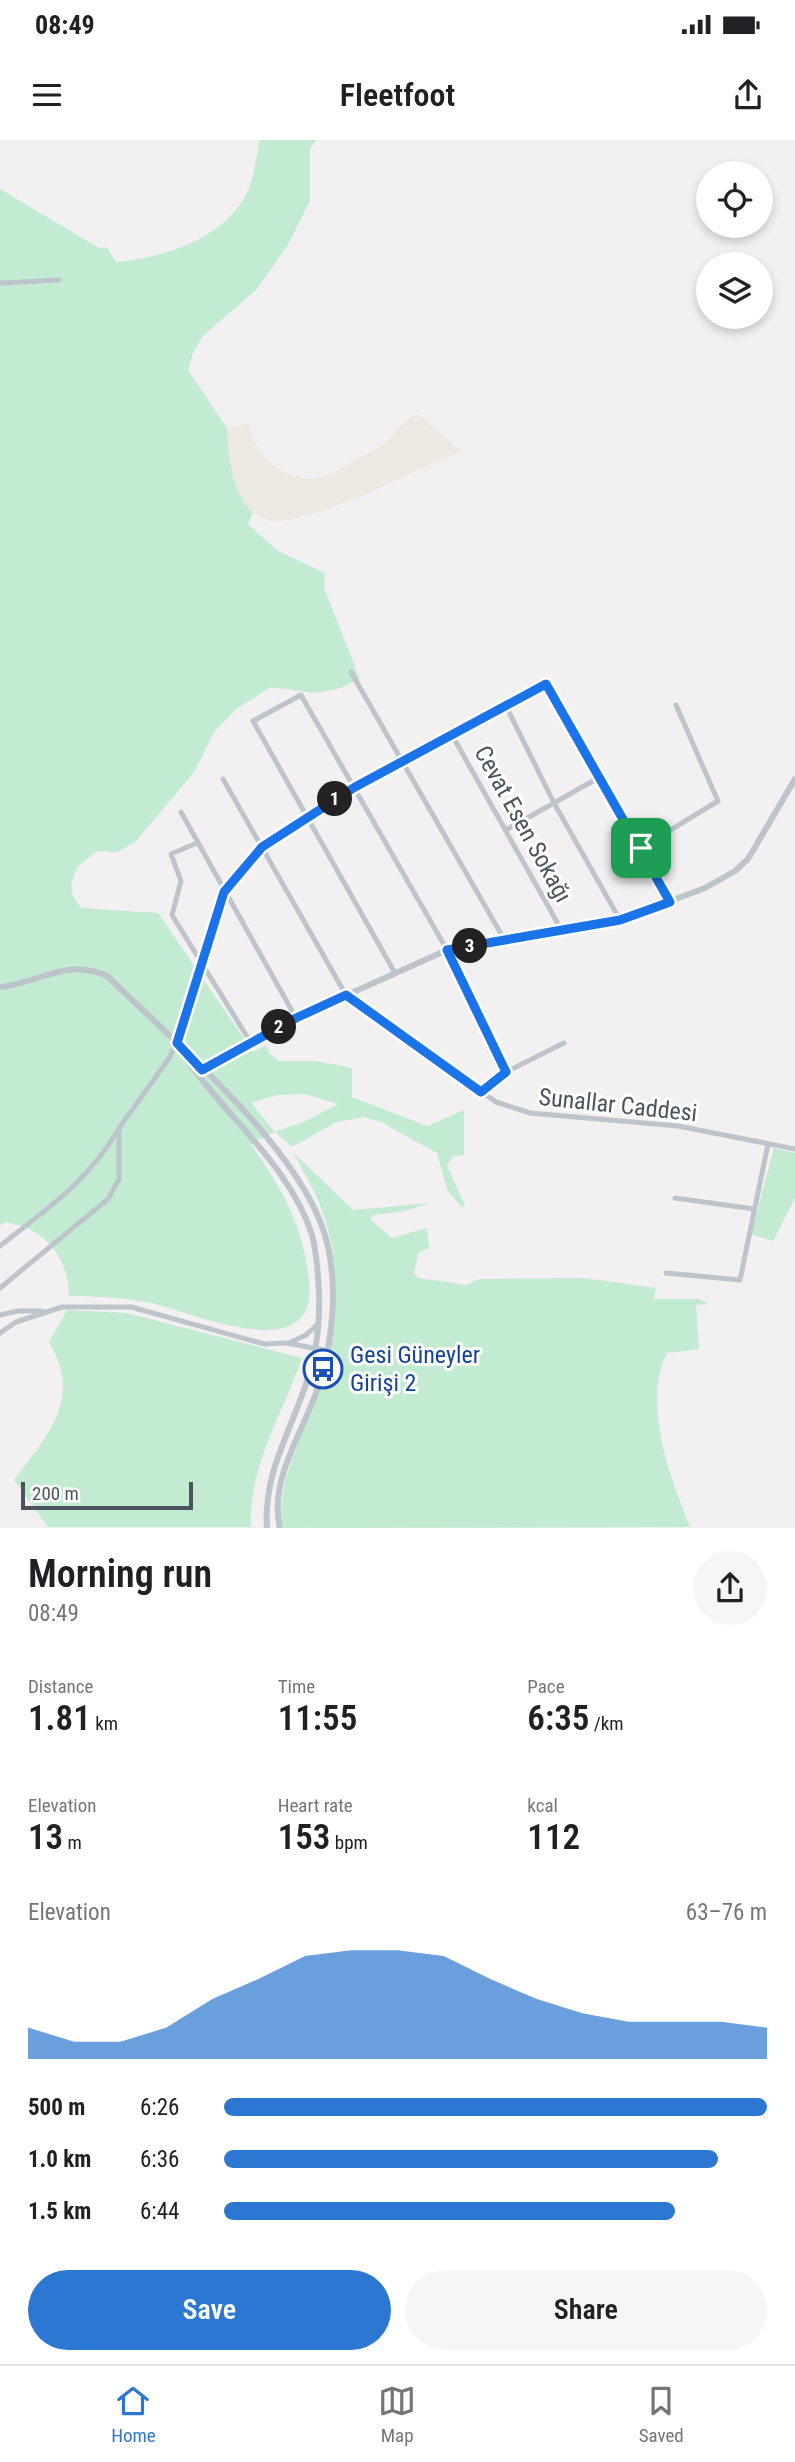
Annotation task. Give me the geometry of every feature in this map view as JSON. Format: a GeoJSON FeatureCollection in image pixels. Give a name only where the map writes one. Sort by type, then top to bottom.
{"type":"FeatureCollection","features":[{"type":"Feature","properties":{"kind":"street"},"geometry":{"type":"LineString","coordinates":[[0,283],[59,280]]}},
{"type":"Feature","properties":{"kind":"street"},"geometry":{"type":"LineString","coordinates":[[351,672],[504,939]]}},
{"type":"Feature","properties":{"kind":"street"},"geometry":{"type":"LineString","coordinates":[[0,1246],[76,1187],[101,1158],[119,1128],[159,1076],[177,1043],[224,892],[262,847],[307,815],[505,704],[546,684],[670,902]]}},
{"type":"Feature","properties":{"kind":"street"},"geometry":{"type":"LineString","coordinates":[[395,973],[253,721],[301,695],[447,950],[506,1072]]}},
{"type":"Feature","properties":{"kind":"street"},"geometry":{"type":"LineString","coordinates":[[505,704],[554,803],[620,920]]}},
{"type":"Feature","properties":{"kind":"street"},"geometry":{"type":"LineString","coordinates":[[641,848],[718,801],[676,705]]}},
{"type":"Feature","properties":{"kind":"street","name":"Cevat Esen Sokağı"},"geometry":{"type":"LineString","coordinates":[[452,735],[562,931]]}},
{"type":"Feature","properties":{"kind":"street"},"geometry":{"type":"LineString","coordinates":[[506,830],[600,777]]}},
{"type":"Feature","properties":{"kind":"street"},"geometry":{"type":"LineString","coordinates":[[223,779],[346,995]]}},
{"type":"Feature","properties":{"kind":"street"},"geometry":{"type":"LineString","coordinates":[[202,1070],[296,1018],[447,950],[620,920],[670,902],[736,871],[748,859],[795,779]]}},
{"type":"Feature","properties":{"kind":"street"},"geometry":{"type":"LineString","coordinates":[[181,812],[296,1018]]}},
{"type":"Feature","properties":{"kind":"street"},"geometry":{"type":"LineString","coordinates":[[197,843],[171,854],[181,881],[172,915],[251,1044]]}},
{"type":"Feature","properties":{"kind":"street"},"geometry":{"type":"LineString","coordinates":[[0,987],[16,986],[67,968],[92,969],[107,976],[177,1043],[257,1127],[307,1195],[318,1219],[330,1265],[328,1350],[319,1385],[283,1475],[277,1502],[280,1528]]}},
{"type":"Feature","properties":{"kind":"street","name":"Sunallar Caddesi"},"geometry":{"type":"LineString","coordinates":[[346,995],[496,1102],[530,1114],[678,1126],[795,1149]]}},
{"type":"Feature","properties":{"kind":"street"},"geometry":{"type":"LineString","coordinates":[[177,1043],[201,1081],[248,1135],[296,1201],[312,1234],[318,1267],[317,1348],[307,1381],[271,1471],[265,1502],[267,1528]]}},
{"type":"Feature","properties":{"kind":"street"},"geometry":{"type":"LineString","coordinates":[[481,1092],[506,1072],[564,1043]]}},
{"type":"Feature","properties":{"kind":"street"},"geometry":{"type":"LineString","coordinates":[[0,1288],[108,1199],[118,1179],[119,1128]]}},
{"type":"Feature","properties":{"kind":"street"},"geometry":{"type":"LineString","coordinates":[[666,1273],[740,1280],[768,1144]]}},
{"type":"Feature","properties":{"kind":"street"},"geometry":{"type":"LineString","coordinates":[[675,1198],[754,1209]]}},
{"type":"Feature","properties":{"kind":"street"},"geometry":{"type":"LineString","coordinates":[[0,1333],[16,1322],[62,1307],[131,1307],[264,1344],[288,1343],[328,1350]]}},
{"type":"Feature","properties":{"kind":"street"},"geometry":{"type":"LineString","coordinates":[[0,1315],[18,1311],[49,1311]]}},
{"type":"Feature","properties":{"kind":"street"},"geometry":{"type":"LineString","coordinates":[[288,1343],[306,1335],[318,1324]]}},
{"type":"Feature","properties":{"kind":"green space"},"geometry":{"type":"Polygon","coordinates":[[[260,140],[316,140],[310,149],[310,201],[288,245],[256,290],[203,336],[193,353],[188,370],[227,428],[230,463],[253,512],[248,524],[278,551],[325,573],[324,588],[360,679],[338,689],[314,693],[271,687],[236,709],[214,732],[195,771],[136,841],[118,852],[97,851],[77,867],[71,884],[73,897],[81,908],[158,913],[253,1052],[266,1045],[270,1054],[279,1061],[316,1061],[352,1068],[352,1097],[427,1126],[464,1110],[464,1155],[453,1156],[447,1166],[465,1205],[462,1208],[447,1189],[437,1153],[379,1121],[363,1117],[337,1122],[292,1147],[275,1132],[251,1144],[273,1177],[296,1224],[309,1280],[307,1307],[295,1323],[276,1329],[252,1329],[225,1324],[144,1302],[69,1296],[64,1269],[52,1246],[31,1230],[19,1225],[5,1222],[0,1226],[0,189],[99,248],[107,247],[116,262],[134,260],[172,251],[208,234],[223,223],[237,209],[247,193],[260,140]],[[305,1094],[277,1095],[251,1103],[275,1132],[306,1121],[338,1104],[305,1094]]]}},
{"type":"Feature","properties":{"kind":"green space"},"geometry":{"type":"Polygon","coordinates":[[[774,1148],[795,1153],[795,1198],[773,1241],[751,1234],[774,1148]]]}},
{"type":"Feature","properties":{"kind":"green space"},"geometry":{"type":"Polygon","coordinates":[[[293,1152],[353,1210],[430,1203],[405,1211],[374,1215],[370,1219],[392,1238],[427,1228],[429,1248],[419,1252],[414,1273],[418,1278],[467,1285],[479,1279],[585,1278],[656,1288],[654,1299],[700,1299],[708,1304],[696,1305],[699,1349],[667,1353],[660,1373],[657,1395],[658,1417],[667,1463],[690,1527],[282,1528],[286,1480],[327,1351],[335,1297],[335,1269],[322,1210],[293,1152]]]}},
{"type":"Feature","properties":{"kind":"green space"},"geometry":{"type":"Polygon","coordinates":[[[67,1310],[127,1313],[302,1358],[261,1461],[255,1483],[251,1527],[48,1527],[14,1480],[39,1447],[57,1416],[63,1381],[59,1362],[49,1342],[67,1310]]]}},
{"type":"Feature","properties":{"kind":"sand"},"geometry":{"type":"Polygon","coordinates":[[[418,414],[461,451],[357,498],[298,518],[274,521],[258,516],[249,508],[237,488],[227,428],[249,424],[260,450],[278,469],[289,475],[316,478],[330,475],[380,447],[404,423],[418,414]]]}},
{"type":"Feature","properties":{"kind":"place","name":"Gesi Güneyler Girişi 2"},"geometry":{"type":"Point","coordinates":[323,1369]}},
{"type":"Feature","properties":{"kind":"route"},"geometry":{"type":"LineString","coordinates":[[546,684],[641,848],[670,902],[620,920],[447,950],[506,1072],[481,1092],[346,995],[296,1018],[202,1070],[177,1043],[224,892],[262,847],[307,815],[355,787],[546,684]]}}]}
